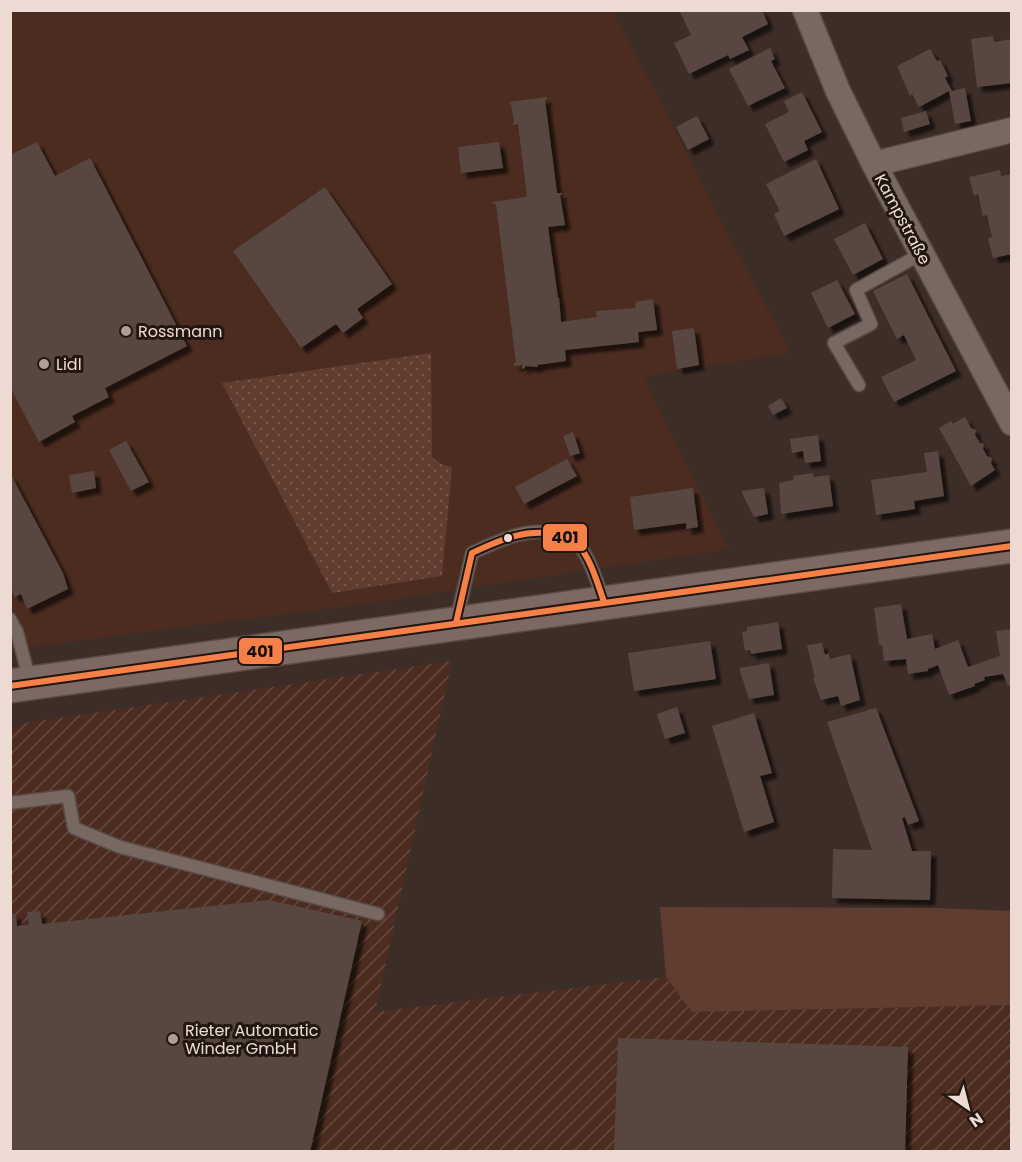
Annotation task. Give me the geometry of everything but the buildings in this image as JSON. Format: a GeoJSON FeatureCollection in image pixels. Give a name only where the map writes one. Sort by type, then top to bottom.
{"type":"FeatureCollection","features":[{"type":"Feature","properties":{"kind":"main road"},"geometry":{"type":"LineString","coordinates":[[21,685],[1011,546]]}},
{"type":"Feature","properties":{"kind":"street","name":"Kampstraße"},"geometry":{"type":"LineString","coordinates":[[805,10],[838,91],[874,164],[1011,423]]}},
{"type":"Feature","properties":{"kind":"street"},"geometry":{"type":"LineString","coordinates":[[874,164],[1011,130]]}},
{"type":"Feature","properties":{"kind":"lane"},"geometry":{"type":"LineString","coordinates":[[860,385],[834,344],[871,324],[856,290],[921,254]]}},
{"type":"Feature","properties":{"kind":"lane"},"geometry":{"type":"LineString","coordinates":[[456,623],[472,553],[508,537],[538,532],[554,532],[575,541],[588,560],[604,602]]}},
{"type":"Feature","properties":{"kind":"lane"},"geometry":{"type":"LineString","coordinates":[[10,619],[17,632],[21,685]]}},
{"type":"Feature","properties":{"kind":"lane"},"geometry":{"type":"LineString","coordinates":[[10,803],[68,796],[74,828],[120,848],[378,914]]}},
{"type":"Feature","properties":{"kind":"shaded area"},"geometry":{"type":"Polygon","coordinates":[[[10,11],[613,11],[790,353],[644,377],[729,549],[335,608],[11,649],[10,11]]]}},
{"type":"Feature","properties":{"kind":"shaded area"},"geometry":{"type":"Polygon","coordinates":[[[431,353],[432,457],[443,465],[452,467],[442,576],[332,593],[222,383],[431,353]]]}},
{"type":"Feature","properties":{"kind":"shaded area"},"geometry":{"type":"Polygon","coordinates":[[[452,661],[375,1012],[666,977],[692,1012],[1011,1005],[1011,1151],[11,1151],[10,725],[452,661]]]}},
{"type":"Feature","properties":{"kind":"shaded area"},"geometry":{"type":"Polygon","coordinates":[[[660,907],[937,908],[1011,911],[1011,1005],[692,1012],[666,977],[660,907]]]}},
{"type":"Feature","properties":{"kind":"transit line","name":"401"},"geometry":{"type":"LineString","coordinates":[[456,623],[472,553],[504,539],[527,534],[549,533],[575,541],[590,563],[604,602]]}},
{"type":"Feature","properties":{"kind":"transit line","name":"401"},"geometry":{"type":"LineString","coordinates":[[10,686],[1012,546]]}},
{"type":"Feature","properties":{"kind":"place","name":"Rossmann"},"geometry":{"type":"Point","coordinates":[126,331]}},
{"type":"Feature","properties":{"kind":"place","name":"Lidl"},"geometry":{"type":"Point","coordinates":[44,364]}},
{"type":"Feature","properties":{"kind":"place","name":"Rieter Automatic Winder GmbH"},"geometry":{"type":"Point","coordinates":[173,1039]}}]}
